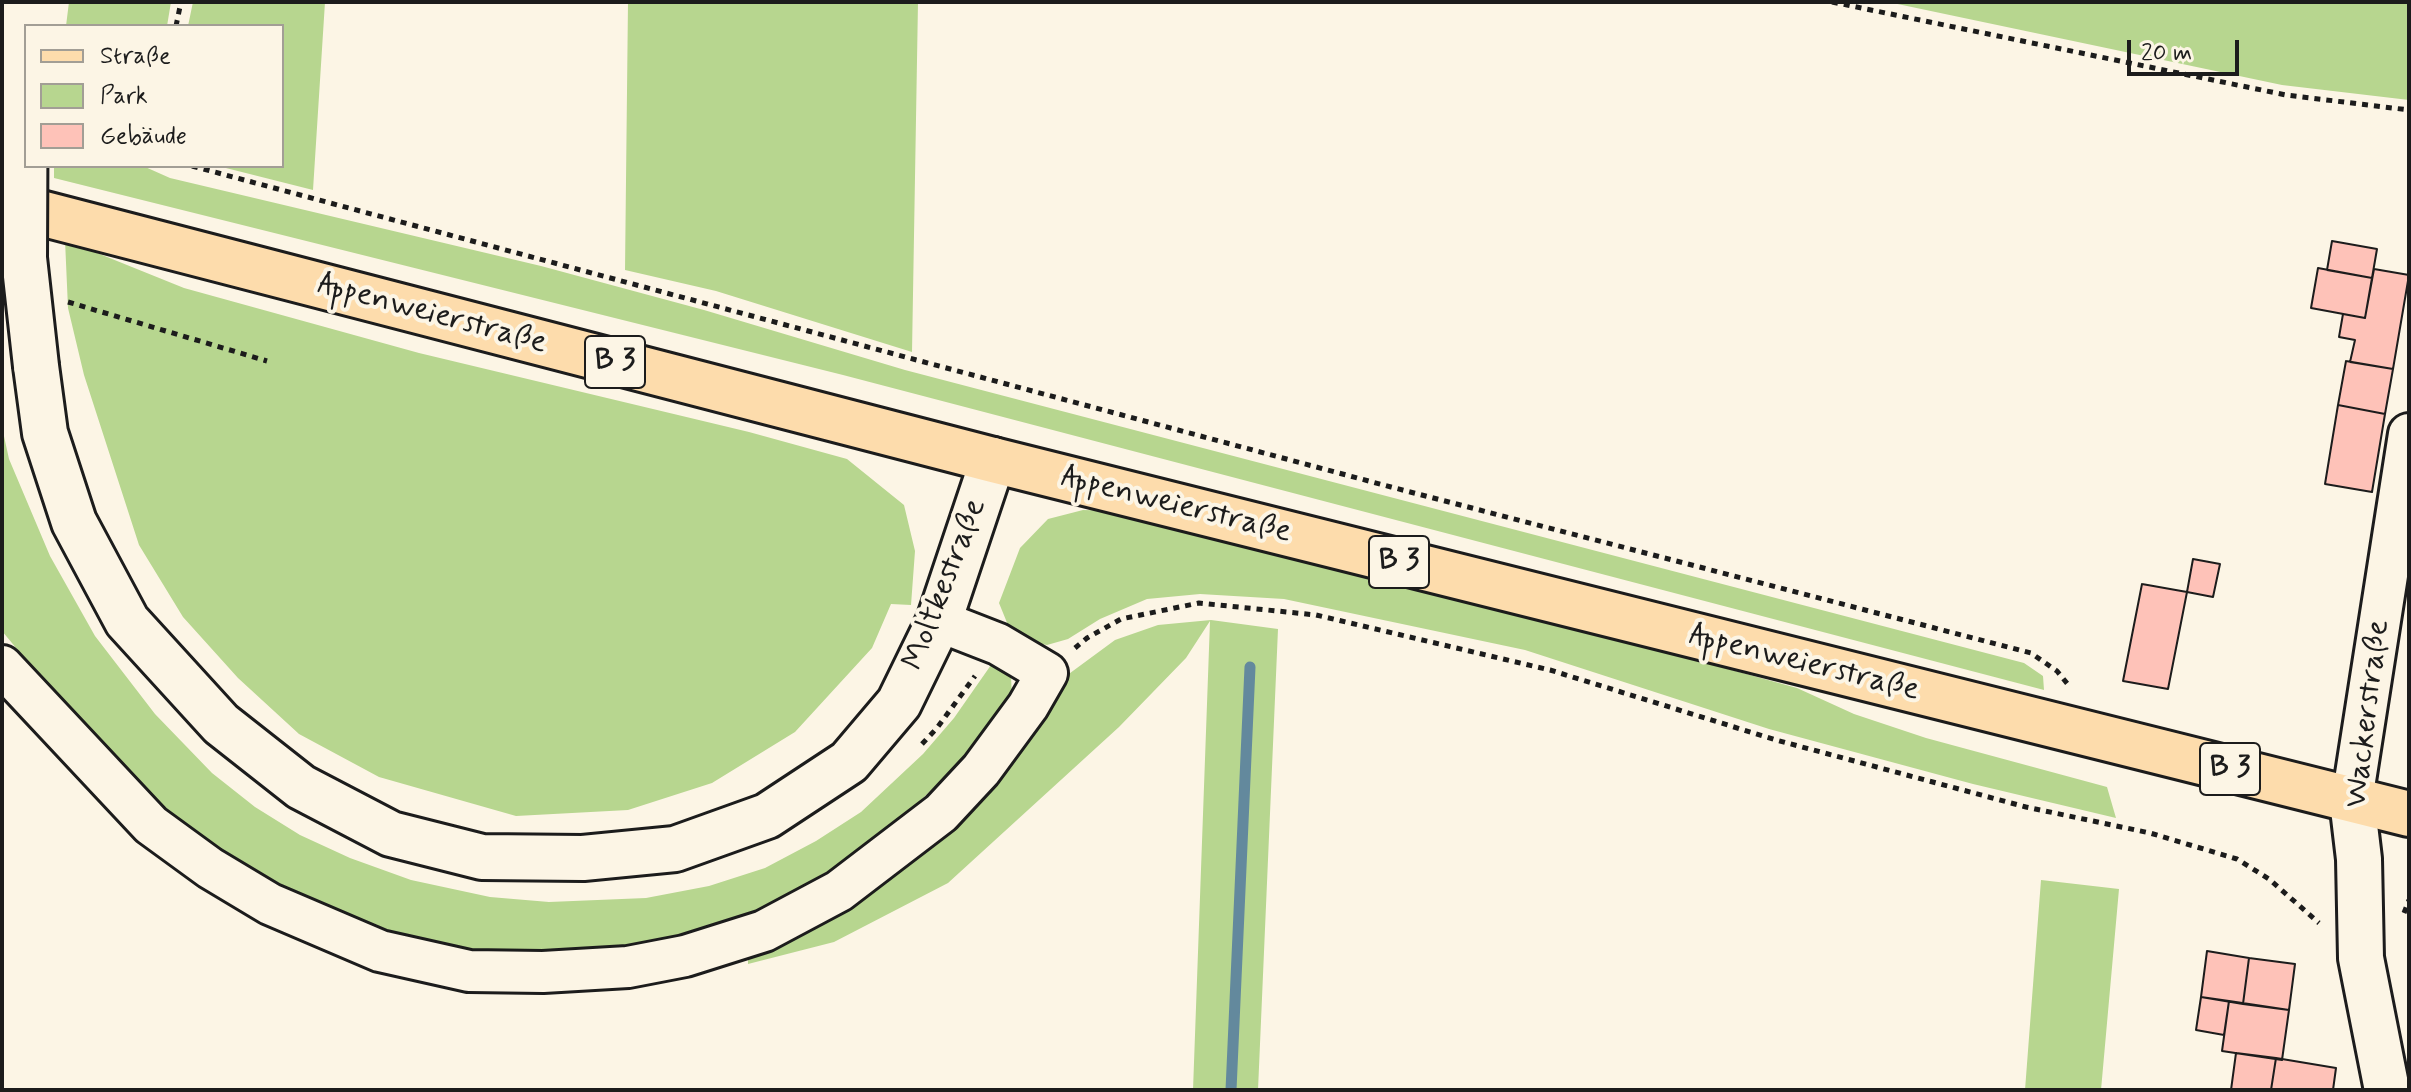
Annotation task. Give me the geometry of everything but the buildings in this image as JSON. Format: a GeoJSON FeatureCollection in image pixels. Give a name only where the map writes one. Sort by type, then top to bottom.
{"type":"FeatureCollection","features":[{"type":"Feature","properties":{"kind":"main road","name":"Appenweierstraße"},"geometry":{"type":"LineString","coordinates":[[2,203],[993,460],[2352,800]]}},
{"type":"Feature","properties":{"kind":"main road","name":"B 3"},"geometry":{"type":"LineString","coordinates":[[2352,800],[2409,814]]}},
{"type":"Feature","properties":{"kind":"street","name":"Moltkestraße"},"geometry":{"type":"LineString","coordinates":[[25,168],[24,258],[45,433],[74,522],[127,621],[221,724],[301,787],[391,834],[482,857],[583,858],[675,849],[767,816],[849,762],[899,703],[939,621],[993,460]]}},
{"type":"Feature","properties":{"kind":"street","name":"Wackerstraße"},"geometry":{"type":"LineString","coordinates":[[2387,1090],[2361,958],[2359,859],[2352,800],[2396,604],[2409,434]]}},
{"type":"Feature","properties":{"kind":"street"},"geometry":{"type":"LineString","coordinates":[[2,666],[151,825],[210,868],[270,904],[380,951],[469,971],[543,972],[628,967],[685,956],[764,931],[839,891],[941,813],[981,770],[1028,706],[1047,673],[998,644],[939,621]]}},
{"type":"Feature","properties":{"kind":"path"},"geometry":{"type":"LineString","coordinates":[[176,24],[181,2]]}},
{"type":"Feature","properties":{"kind":"path"},"geometry":{"type":"LineString","coordinates":[[1832,2],[2286,95],[2409,110]]}},
{"type":"Feature","properties":{"kind":"path"},"geometry":{"type":"LineString","coordinates":[[199,168],[1391,487],[2031,653],[2057,671],[2078,697]]}},
{"type":"Feature","properties":{"kind":"path"},"geometry":{"type":"LineString","coordinates":[[61,300],[267,361]]}},
{"type":"Feature","properties":{"kind":"path"},"geometry":{"type":"LineString","coordinates":[[1047,673],[1087,638],[1121,619],[1199,603],[1316,615],[1550,670],[1776,740],[2026,807],[2150,833],[2237,859],[2269,879],[2361,958]]}},
{"type":"Feature","properties":{"kind":"path"},"geometry":{"type":"LineString","coordinates":[[917,749],[937,728],[998,644]]}},
{"type":"Feature","properties":{"kind":"green space"},"geometry":{"type":"Polygon","coordinates":[[[69,2],[171,2],[167,24],[66,24],[69,2]]]}},
{"type":"Feature","properties":{"kind":"green space"},"geometry":{"type":"Polygon","coordinates":[[[193,2],[325,2],[313,190],[226,168],[284,168],[284,24],[188,24],[193,2]]]}},
{"type":"Feature","properties":{"kind":"green space"},"geometry":{"type":"Polygon","coordinates":[[[628,2],[918,2],[912,352],[716,291],[625,270],[628,2]]]}},
{"type":"Feature","properties":{"kind":"green space"},"geometry":{"type":"Polygon","coordinates":[[[1888,2],[2409,2],[2409,100],[2282,85],[1888,2]]]}},
{"type":"Feature","properties":{"kind":"green space"},"geometry":{"type":"Polygon","coordinates":[[[54,168],[148,168],[170,178],[541,266],[704,310],[905,370],[2024,663],[2043,676],[2044,690],[843,375],[54,178],[54,168]]]}},
{"type":"Feature","properties":{"kind":"green space"},"geometry":{"type":"Polygon","coordinates":[[[65,240],[184,288],[419,353],[749,432],[847,459],[904,505],[915,551],[911,605],[891,604],[872,648],[795,732],[712,783],[628,810],[516,816],[379,777],[299,734],[238,678],[183,617],[139,545],[84,375],[68,308],[65,240]]]}},
{"type":"Feature","properties":{"kind":"green space"},"geometry":{"type":"Polygon","coordinates":[[[2,427],[9,459],[50,556],[95,636],[155,714],[212,773],[255,807],[300,835],[350,858],[411,880],[490,897],[549,902],[646,898],[709,886],[765,868],[861,812],[923,754],[954,718],[991,665],[1004,665],[1011,676],[1012,698],[970,753],[901,819],[835,867],[747,918],[665,943],[594,954],[449,951],[360,924],[287,891],[223,856],[159,810],[89,736],[2,631],[2,427]]]}},
{"type":"Feature","properties":{"kind":"green space"},"geometry":{"type":"Polygon","coordinates":[[[1083,510],[1121,511],[1594,632],[1797,688],[1854,714],[1926,738],[2107,787],[2116,818],[1973,784],[1769,729],[1525,650],[1284,599],[1200,594],[1147,599],[1100,619],[1068,639],[1047,645],[1022,640],[1010,630],[999,603],[1020,548],[1048,519],[1083,510]]]}},
{"type":"Feature","properties":{"kind":"green space"},"geometry":{"type":"Polygon","coordinates":[[[1211,620],[1278,629],[1258,1090],[1193,1090],[1210,621],[1186,658],[1119,727],[948,883],[834,942],[748,964],[748,951],[791,932],[1062,679],[1115,640],[1158,625],[1211,620]]]}},
{"type":"Feature","properties":{"kind":"green space"},"geometry":{"type":"Polygon","coordinates":[[[2041,880],[2119,889],[2101,1090],[2025,1090],[2041,880]]]}},
{"type":"Feature","properties":{"kind":"waterway"},"geometry":{"type":"LineString","coordinates":[[1231,1090],[1250,667]]}}]}
